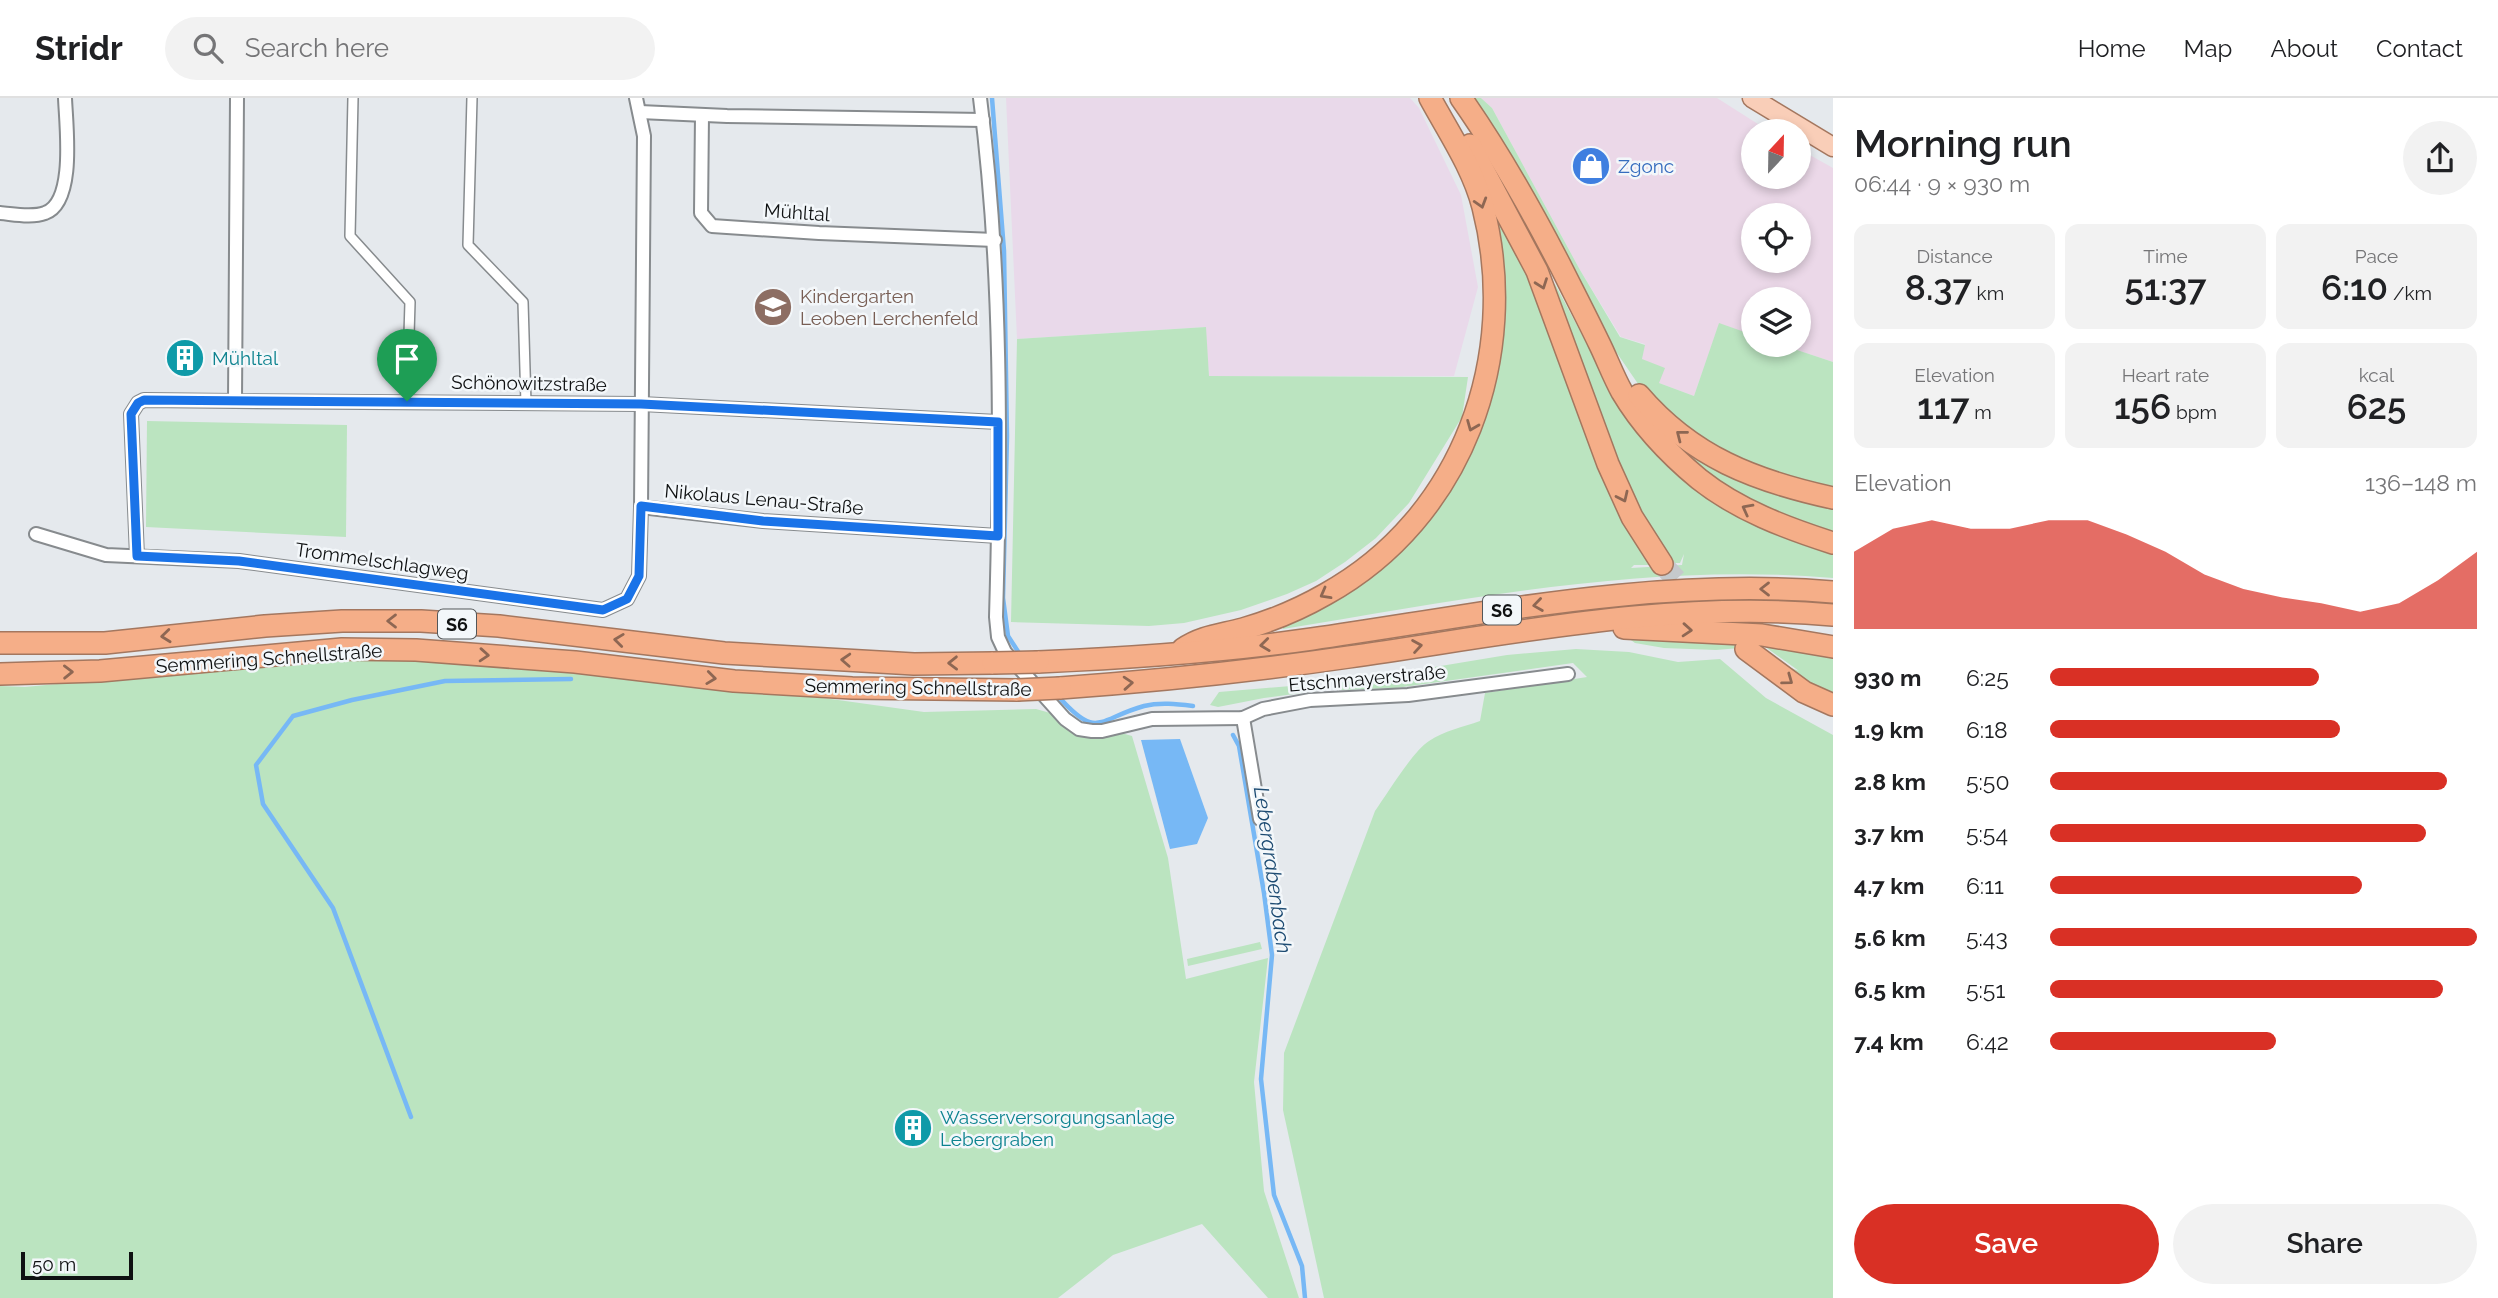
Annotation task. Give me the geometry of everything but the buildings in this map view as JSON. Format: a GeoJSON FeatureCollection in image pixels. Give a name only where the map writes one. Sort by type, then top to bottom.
{"type":"FeatureCollection","features":[{"type":"Feature","properties":{"kind":"highway"},"geometry":{"type":"LineString","coordinates":[[1173,655],[1197,639],[1279,617],[1326,594],[1370,565],[1410,526],[1448,476],[1474,424],[1489,368],[1496,315],[1494,261],[1482,205],[1465,159],[1430,98]]}},
{"type":"Feature","properties":{"kind":"highway"},"geometry":{"type":"LineString","coordinates":[[1436,98],[1447,109],[1476,153],[1537,271],[1608,464],[1632,517],[1662,564]]}},
{"type":"Feature","properties":{"kind":"highway"},"geometry":{"type":"LineString","coordinates":[[1461,98],[1518,186],[1622,392],[1648,428],[1668,451],[1699,479],[1752,512],[1793,530],[1833,543]]}},
{"type":"Feature","properties":{"kind":"highway"},"geometry":{"type":"LineString","coordinates":[[1598,340],[1656,415],[1683,438],[1713,457],[1750,475],[1791,489],[1833,498]]}},
{"type":"Feature","properties":{"kind":"highway","name":"Semmering Schnellstraße"},"geometry":{"type":"LineString","coordinates":[[0,643],[106,643],[278,625],[342,621],[422,621],[499,626],[724,653],[914,663],[1038,662],[1173,655],[1311,639],[1586,598],[1690,589],[1793,589],[1833,592]]}},
{"type":"Feature","properties":{"kind":"highway","name":"Semmering Schnellstraße"},"geometry":{"type":"LineString","coordinates":[[0,674],[100,671],[342,649],[416,650],[575,662],[761,683],[852,688],[1017,690],[1169,680],[1350,657],[1595,620],[1691,612],[1793,612],[1833,615]]}},
{"type":"Feature","properties":{"kind":"highway"},"geometry":{"type":"LineString","coordinates":[[1595,620],[1630,630],[1671,629],[1762,635],[1833,647]]}},
{"type":"Feature","properties":{"kind":"highway"},"geometry":{"type":"LineString","coordinates":[[1746,649],[1804,692],[1833,705]]}},
{"type":"Feature","properties":{"kind":"main road"},"geometry":{"type":"LineString","coordinates":[[1752,98],[1833,147]]}},
{"type":"Feature","properties":{"kind":"street"},"geometry":{"type":"LineString","coordinates":[[0,213],[46,213],[60,199],[67,152],[65,98]]}},
{"type":"Feature","properties":{"kind":"street"},"geometry":{"type":"LineString","coordinates":[[235,401],[237,98]]}},
{"type":"Feature","properties":{"kind":"street"},"geometry":{"type":"LineString","coordinates":[[353,98],[350,236],[410,302],[407,401]]}},
{"type":"Feature","properties":{"kind":"street"},"geometry":{"type":"LineString","coordinates":[[472,98],[468,245],[523,302],[526,404]]}},
{"type":"Feature","properties":{"kind":"street","name":"Nikolaus Lenau-Straße"},"geometry":{"type":"LineString","coordinates":[[636,98],[644,136],[641,506],[763,521],[998,536]]}},
{"type":"Feature","properties":{"kind":"street","name":"Etschmayerstraße"},"geometry":{"type":"LineString","coordinates":[[980,98],[995,240],[998,422],[996,617],[1000,644],[1041,695],[1065,719],[1079,729],[1102,731],[1152,719],[1243,718],[1264,709],[1310,700],[1408,695],[1569,674]]}},
{"type":"Feature","properties":{"kind":"street"},"geometry":{"type":"LineString","coordinates":[[640,112],[983,120]]}},
{"type":"Feature","properties":{"kind":"street","name":"Mühltal"},"geometry":{"type":"LineString","coordinates":[[702,115],[701,213],[712,226],[995,240]]}},
{"type":"Feature","properties":{"kind":"street","name":"Schönowitzstraße"},"geometry":{"type":"LineString","coordinates":[[137,556],[131,414],[144,400],[641,404],[998,422]]}},
{"type":"Feature","properties":{"kind":"street","name":"Trommelschlagweg"},"geometry":{"type":"LineString","coordinates":[[36,534],[106,555],[239,561],[603,610],[627,599],[639,576],[641,506]]}},
{"type":"Feature","properties":{"kind":"street"},"geometry":{"type":"LineString","coordinates":[[1243,718],[1260,819]]}},
{"type":"Feature","properties":{"kind":"shaded area"},"geometry":{"type":"Polygon","coordinates":[[[1006,98],[1410,98],[1419,108],[1461,195],[1478,287],[1454,376],[1209,376],[1205,327],[1017,339],[1006,98]]]}},
{"type":"Feature","properties":{"kind":"shaded area"},"geometry":{"type":"Polygon","coordinates":[[[1481,98],[1717,98],[1750,119],[1741,119],[1741,189],[1811,189],[1811,156],[1833,168],[1833,362],[1811,355],[1811,287],[1741,287],[1741,331],[1719,324],[1694,396],[1659,383],[1642,359],[1645,344],[1621,337],[1580,270],[1492,108],[1481,98]]]}},
{"type":"Feature","properties":{"kind":"green space"},"geometry":{"type":"Polygon","coordinates":[[[1473,98],[1481,98],[1492,108],[1580,270],[1620,337],[1645,345],[1642,359],[1665,368],[1659,383],[1694,396],[1719,323],[1741,331],[1741,357],[1811,357],[1811,355],[1833,362],[1833,490],[1769,476],[1693,437],[1645,394],[1610,343],[1473,98]]]}},
{"type":"Feature","properties":{"kind":"green space"},"geometry":{"type":"Polygon","coordinates":[[[1483,189],[1514,240],[1623,519],[1650,565],[1634,565],[1631,568],[1682,565],[1684,554],[1680,563],[1670,563],[1637,512],[1563,314],[1555,284],[1598,365],[1644,435],[1833,551],[1833,578],[1764,574],[1626,579],[1488,595],[1283,629],[1283,625],[1359,583],[1486,407],[1483,189]]]}},
{"type":"Feature","properties":{"kind":"green space"},"geometry":{"type":"Polygon","coordinates":[[[1206,327],[1209,376],[1468,377],[1462,417],[1409,503],[1376,538],[1316,581],[1241,610],[1184,623],[1149,626],[1011,622],[1017,339],[1206,327]]]}},
{"type":"Feature","properties":{"kind":"green space"},"geometry":{"type":"Polygon","coordinates":[[[147,421],[347,425],[346,537],[146,527],[147,421]]]}},
{"type":"Feature","properties":{"kind":"green space"},"geometry":{"type":"Polygon","coordinates":[[[1669,437],[1833,505],[1833,534],[1779,514],[1727,488],[1695,465],[1669,437]]]}},
{"type":"Feature","properties":{"kind":"green space"},"geometry":{"type":"Polygon","coordinates":[[[1628,638],[1767,644],[1833,656],[1833,698],[1810,686],[1786,666],[1799,671],[1764,646],[1716,650],[1664,648],[1635,643],[1628,638]]]}},
{"type":"Feature","properties":{"kind":"green space"},"geometry":{"type":"Polygon","coordinates":[[[1576,649],[1629,652],[1678,662],[1720,659],[1766,698],[1833,735],[1833,1298],[1324,1298],[1283,1110],[1284,1053],[1375,811],[1423,746],[1441,735],[1480,721],[1485,693],[1587,677],[1573,663],[1396,688],[1339,690],[1338,683],[1507,655],[1576,649]]]}},
{"type":"Feature","properties":{"kind":"green space"},"geometry":{"type":"Polygon","coordinates":[[[441,658],[831,699],[924,712],[1036,709],[1132,736],[1168,858],[1186,979],[1268,958],[1254,1082],[1264,1191],[1299,1298],[1268,1298],[1202,1224],[1113,1255],[1058,1298],[0,1298],[0,686],[25,687],[277,663],[441,658]]]}},
{"type":"Feature","properties":{"kind":"green space"},"geometry":{"type":"Polygon","coordinates":[[[1315,684],[1316,691],[1218,707],[1210,705],[1219,692],[1315,684]]]}},
{"type":"Feature","properties":{"kind":"green space"},"geometry":{"type":"Polygon","coordinates":[[[1260,942],[1262,949],[1188,966],[1187,959],[1260,942]]]}},
{"type":"Feature","properties":{"kind":"water"},"geometry":{"type":"Polygon","coordinates":[[[1180,739],[1208,818],[1197,844],[1170,849],[1141,740],[1180,739]]]}},
{"type":"Feature","properties":{"kind":"waterway","name":"Lebergrabenbach"},"geometry":{"type":"LineString","coordinates":[[992,98],[1004,251],[1007,436],[1003,598],[1008,636],[1021,656]]}},
{"type":"Feature","properties":{"kind":"waterway"},"geometry":{"type":"LineString","coordinates":[[411,1117],[333,908],[263,804],[256,765],[293,716],[352,700],[445,681],[571,679]]}},
{"type":"Feature","properties":{"kind":"waterway","name":"Lebergrabenbach"},"geometry":{"type":"LineString","coordinates":[[1058,696],[1082,718],[1098,723],[1144,706],[1193,706]]}},
{"type":"Feature","properties":{"kind":"waterway","name":"Lebergrabenbach"},"geometry":{"type":"LineString","coordinates":[[1233,735],[1239,746],[1272,955],[1261,1079],[1274,1195],[1302,1266],[1305,1298]]}},
{"type":"Feature","properties":{"kind":"tunnel"},"geometry":{"type":"LineString","coordinates":[[1662,564],[1696,601]]}},
{"type":"Feature","properties":{"kind":"place","name":"Zgonc"},"geometry":{"type":"Point","coordinates":[1591,166]}},
{"type":"Feature","properties":{"kind":"place","name":"Kindergarten Leoben Lerchenfeld"},"geometry":{"type":"Point","coordinates":[773,307]}},
{"type":"Feature","properties":{"kind":"place","name":"Mühltal"},"geometry":{"type":"Point","coordinates":[185,358]}},
{"type":"Feature","properties":{"kind":"place","name":"Wasserversorgungsanlage Lebergraben"},"geometry":{"type":"Point","coordinates":[913,1128]}},
{"type":"Feature","properties":{"kind":"route"},"geometry":{"type":"LineString","coordinates":[[144,400],[407,401],[641,404],[998,422],[998,536],[763,521],[641,506],[639,576],[627,599],[603,610],[239,561],[137,556],[131,414],[138,403],[144,400]]}}]}
